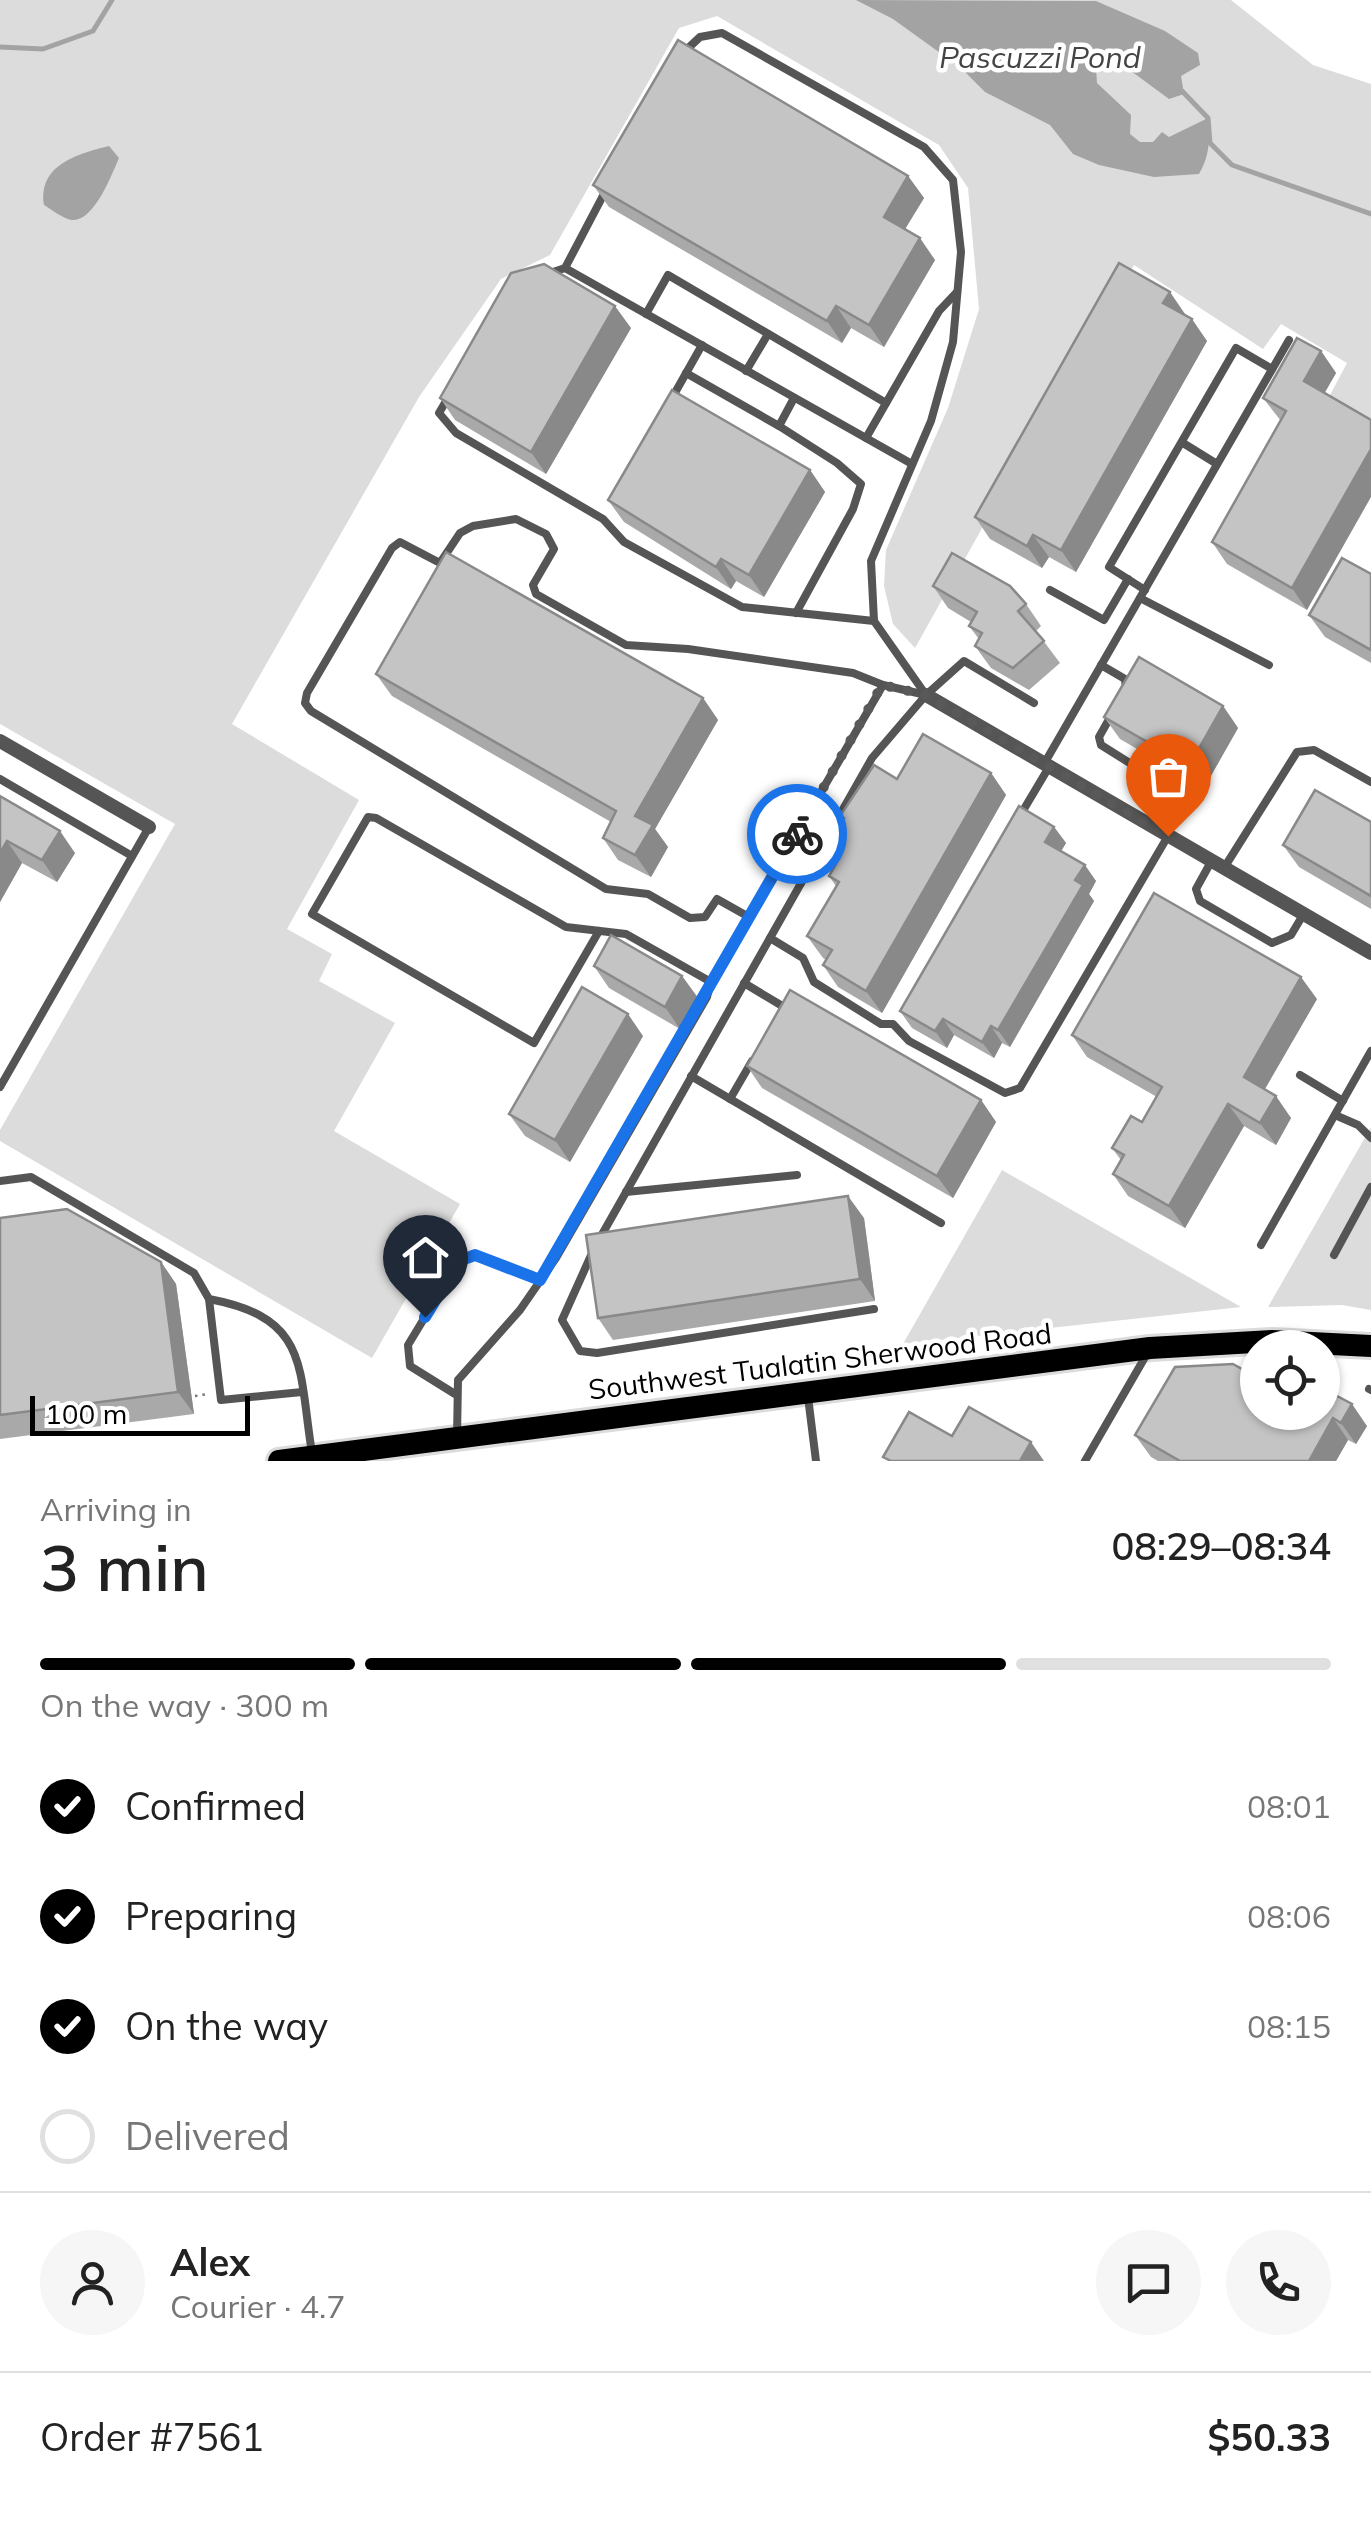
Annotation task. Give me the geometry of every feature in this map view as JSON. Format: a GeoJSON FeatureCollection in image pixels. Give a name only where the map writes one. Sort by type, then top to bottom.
{"type":"FeatureCollection","features":[{"type":"Feature","properties":{"kind":"highway","name":"Southwest Tualatin Sherwood Road"},"geometry":{"type":"LineString","coordinates":[[279,1461],[346,1457],[457,1438],[1150,1348],[1272,1341],[1371,1346]]}},
{"type":"Feature","properties":{"kind":"street"},"geometry":{"type":"LineString","coordinates":[[926,695],[1371,953]]}},
{"type":"Feature","properties":{"kind":"street"},"geometry":{"type":"LineString","coordinates":[[0,741],[149,827]]}},
{"type":"Feature","properties":{"kind":"lane"},"geometry":{"type":"LineString","coordinates":[[681,54],[700,37],[722,33],[924,147],[952,180],[961,252],[952,342],[931,421],[871,561],[874,622],[926,695]]}},
{"type":"Feature","properties":{"kind":"lane"},"geometry":{"type":"LineString","coordinates":[[530,280],[565,268],[615,173]]}},
{"type":"Feature","properties":{"kind":"lane"},"geometry":{"type":"LineString","coordinates":[[565,268],[912,464]]}},
{"type":"Feature","properties":{"kind":"lane"},"geometry":{"type":"LineString","coordinates":[[646,314],[668,275],[886,404]]}},
{"type":"Feature","properties":{"kind":"lane"},"geometry":{"type":"LineString","coordinates":[[866,438],[938,311],[957,292]]}},
{"type":"Feature","properties":{"kind":"lane"},"geometry":{"type":"LineString","coordinates":[[746,371],[768,334]]}},
{"type":"Feature","properties":{"kind":"lane"},"geometry":{"type":"LineString","coordinates":[[1018,819],[1101,665],[1289,340]]}},
{"type":"Feature","properties":{"kind":"lane"},"geometry":{"type":"LineString","coordinates":[[668,405],[702,346]]}},
{"type":"Feature","properties":{"kind":"lane"},"geometry":{"type":"LineString","coordinates":[[1268,665],[1142,594],[1109,567],[1236,348],[1272,370]]}},
{"type":"Feature","properties":{"kind":"lane"},"geometry":{"type":"LineString","coordinates":[[686,372],[779,426],[861,484],[853,509],[796,613]]}},
{"type":"Feature","properties":{"kind":"lane"},"geometry":{"type":"LineString","coordinates":[[457,381],[439,413],[456,433],[603,519],[624,542],[742,608],[874,622]]}},
{"type":"Feature","properties":{"kind":"lane"},"geometry":{"type":"LineString","coordinates":[[779,426],[794,398]]}},
{"type":"Feature","properties":{"kind":"lane"},"geometry":{"type":"LineString","coordinates":[[1183,443],[1217,464]]}},
{"type":"Feature","properties":{"kind":"lane"},"geometry":{"type":"LineString","coordinates":[[603,519],[612,503]]}},
{"type":"Feature","properties":{"kind":"lane"},"geometry":{"type":"LineString","coordinates":[[749,916],[718,899],[705,917],[690,918],[648,894],[606,889],[310,711],[305,702],[392,548],[400,542],[440,563],[460,533],[508,518],[546,534],[554,548],[533,585],[536,594],[626,645],[688,649],[854,673],[882,685],[926,695]]}},
{"type":"Feature","properties":{"kind":"lane"},"geometry":{"type":"LineString","coordinates":[[1050,590],[1104,620],[1128,579]]}},
{"type":"Feature","properties":{"kind":"lane"},"geometry":{"type":"LineString","coordinates":[[874,1309],[597,1353],[580,1351],[562,1320],[577,1278],[872,758],[926,695],[964,661],[1034,703]]}},
{"type":"Feature","properties":{"kind":"lane"},"geometry":{"type":"LineString","coordinates":[[770,938],[803,958],[814,982],[881,1024],[893,1024],[909,1042],[1004,1092],[1020,1088],[1165,834],[1179,794],[1099,742],[1128,686],[1122,676],[1101,665]]}},
{"type":"Feature","properties":{"kind":"lane"},"geometry":{"type":"LineString","coordinates":[[457,1438],[455,1394],[466,1366],[520,1310],[540,1280],[707,998],[711,982],[882,685]]}},
{"type":"Feature","properties":{"kind":"lane"},"geometry":{"type":"LineString","coordinates":[[1304,914],[1291,936],[1272,942],[1200,902],[1196,889],[1240,841],[1297,752],[1314,750],[1371,782]]}},
{"type":"Feature","properties":{"kind":"lane"},"geometry":{"type":"LineString","coordinates":[[0,780],[132,856]]}},
{"type":"Feature","properties":{"kind":"lane"},"geometry":{"type":"LineString","coordinates":[[598,931],[534,1043],[312,914],[368,818],[566,927],[626,934],[711,982]]}},
{"type":"Feature","properties":{"kind":"lane"},"geometry":{"type":"LineString","coordinates":[[0,1087],[149,827]]}},
{"type":"Feature","properties":{"kind":"lane"},"geometry":{"type":"LineString","coordinates":[[744,983],[784,1007],[775,1022]]}},
{"type":"Feature","properties":{"kind":"lane"},"geometry":{"type":"LineString","coordinates":[[893,1024],[901,1010]]}},
{"type":"Feature","properties":{"kind":"lane"},"geometry":{"type":"LineString","coordinates":[[1261,1245],[1371,1051]]}},
{"type":"Feature","properties":{"kind":"lane"},"geometry":{"type":"LineString","coordinates":[[730,1099],[757,1053]]}},
{"type":"Feature","properties":{"kind":"lane"},"geometry":{"type":"LineString","coordinates":[[1300,1075],[1343,1101]]}},
{"type":"Feature","properties":{"kind":"lane"},"geometry":{"type":"LineString","coordinates":[[691,1076],[941,1224]]}},
{"type":"Feature","properties":{"kind":"lane"},"geometry":{"type":"LineString","coordinates":[[1334,1116],[1358,1125],[1371,1138]]}},
{"type":"Feature","properties":{"kind":"lane"},"geometry":{"type":"LineString","coordinates":[[626,1192],[797,1175]]}},
{"type":"Feature","properties":{"kind":"lane"},"geometry":{"type":"LineString","coordinates":[[0,1181],[31,1177],[194,1273],[209,1298],[221,1400],[302,1392]]}},
{"type":"Feature","properties":{"kind":"lane"},"geometry":{"type":"LineString","coordinates":[[1334,1255],[1371,1187]]}},
{"type":"Feature","properties":{"kind":"lane"},"geometry":{"type":"LineString","coordinates":[[455,1394],[410,1366],[408,1345],[459,1261],[475,1255],[540,1280]]}},
{"type":"Feature","properties":{"kind":"lane"},"geometry":{"type":"LineString","coordinates":[[209,1298],[250,1306],[274,1322],[294,1346],[313,1457]]}},
{"type":"Feature","properties":{"kind":"lane"},"geometry":{"type":"LineString","coordinates":[[1085,1461],[1150,1348]]}},
{"type":"Feature","properties":{"kind":"lane"},"geometry":{"type":"LineString","coordinates":[[807,1393],[818,1460]]}},
{"type":"Feature","properties":{"kind":"path"},"geometry":{"type":"LineString","coordinates":[[195,1396],[220,1392]]}},
{"type":"Feature","properties":{"kind":"shaded area"},"geometry":{"type":"Polygon","coordinates":[[[0,0],[1231,0],[1313,65],[1371,84],[1371,419],[1329,397],[1347,363],[1281,324],[1263,349],[1134,265],[915,648],[893,624],[884,586],[886,550],[948,408],[979,309],[968,188],[939,145],[717,16],[679,28],[550,255],[501,279],[419,397],[232,724],[359,800],[287,929],[332,954],[319,981],[395,1023],[334,1131],[460,1204],[372,1358],[0,1141],[0,1130],[175,824],[0,724],[0,0]]]}},
{"type":"Feature","properties":{"kind":"shaded area"},"geometry":{"type":"Polygon","coordinates":[[[1371,1127],[1371,1310],[1342,1305],[1268,1307],[1371,1127]]]}},
{"type":"Feature","properties":{"kind":"shaded area"},"geometry":{"type":"Polygon","coordinates":[[[1002,1170],[1241,1307],[903,1344],[1002,1170]]]}},
{"type":"Feature","properties":{"kind":"water","name":"Pascuzzi Pond"},"geometry":{"type":"Polygon","coordinates":[[[856,0],[1096,1],[1165,31],[1198,53],[1200,65],[1181,76],[1184,94],[1169,99],[1112,57],[1103,59],[1096,69],[1097,83],[1131,115],[1130,134],[1140,142],[1153,142],[1162,132],[1169,137],[1208,118],[1203,167],[1199,174],[1154,177],[1099,165],[1073,154],[1050,125],[985,92],[961,68],[893,19],[856,0]]]}},
{"type":"Feature","properties":{"kind":"water"},"geometry":{"type":"Polygon","coordinates":[[[109,146],[119,158],[88,213],[72,220],[44,205],[44,191],[53,171],[84,153],[109,146]]]}},
{"type":"Feature","properties":{"kind":"building"},"geometry":{"type":"Polygon","coordinates":[[[678,40],[908,176],[884,217],[920,238],[869,325],[836,306],[827,321],[593,185],[678,40]]]}},
{"type":"Feature","properties":{"kind":"building"},"geometry":{"type":"Polygon","coordinates":[[[1119,263],[1170,292],[1163,303],[1192,319],[1061,550],[1033,535],[1027,546],[975,517],[1119,263]]]}},
{"type":"Feature","properties":{"kind":"building"},"geometry":{"type":"Polygon","coordinates":[[[544,264],[615,306],[531,452],[440,398],[511,273],[544,264]]]}},
{"type":"Feature","properties":{"kind":"building"},"geometry":{"type":"Polygon","coordinates":[[[1297,338],[1321,351],[1304,381],[1371,420],[1371,449],[1292,588],[1212,542],[1286,411],[1263,398],[1297,338]]]}},
{"type":"Feature","properties":{"kind":"building"},"geometry":{"type":"Polygon","coordinates":[[[672,390],[810,470],[749,575],[721,559],[716,567],[608,500],[672,390]]]}},
{"type":"Feature","properties":{"kind":"building"},"geometry":{"type":"Polygon","coordinates":[[[446,552],[703,698],[635,816],[653,825],[635,855],[603,838],[616,811],[376,674],[446,552]]]}},
{"type":"Feature","properties":{"kind":"building"},"geometry":{"type":"Polygon","coordinates":[[[952,553],[1010,586],[1026,604],[1018,611],[1044,641],[1013,668],[975,646],[982,633],[969,626],[977,612],[933,586],[952,553]]]}},
{"type":"Feature","properties":{"kind":"building"},"geometry":{"type":"Polygon","coordinates":[[[1342,558],[1371,574],[1371,650],[1309,615],[1342,558]]]}},
{"type":"Feature","properties":{"kind":"building"},"geometry":{"type":"Polygon","coordinates":[[[1139,657],[1223,706],[1189,766],[1104,717],[1139,657]]]}},
{"type":"Feature","properties":{"kind":"building"},"geometry":{"type":"Polygon","coordinates":[[[923,734],[991,773],[866,991],[823,965],[832,950],[807,936],[839,882],[829,876],[836,864],[822,856],[844,818],[840,816],[874,765],[897,779],[923,734]]]}},
{"type":"Feature","properties":{"kind":"building"},"geometry":{"type":"Polygon","coordinates":[[[1315,790],[1371,822],[1371,896],[1283,845],[1315,790]]]}},
{"type":"Feature","properties":{"kind":"building"},"geometry":{"type":"Polygon","coordinates":[[[0,796],[60,831],[42,860],[7,841],[0,853],[0,796]]]}},
{"type":"Feature","properties":{"kind":"building"},"geometry":{"type":"Polygon","coordinates":[[[1019,806],[1054,827],[1045,842],[1085,865],[1075,880],[1083,885],[998,1030],[991,1026],[982,1042],[943,1019],[935,1031],[900,1011],[1019,806]]]}},
{"type":"Feature","properties":{"kind":"building"},"geometry":{"type":"Polygon","coordinates":[[[1154,893],[1301,977],[1244,1077],[1276,1096],[1260,1123],[1228,1104],[1169,1206],[1113,1174],[1124,1155],[1112,1148],[1131,1116],[1142,1122],[1162,1087],[1072,1035],[1154,893]]]}},
{"type":"Feature","properties":{"kind":"building"},"geometry":{"type":"Polygon","coordinates":[[[611,935],[682,976],[665,1007],[594,966],[611,935]]]}},
{"type":"Feature","properties":{"kind":"building"},"geometry":{"type":"Polygon","coordinates":[[[582,987],[628,1014],[555,1140],[509,1114],[582,987]]]}},
{"type":"Feature","properties":{"kind":"building"},"geometry":{"type":"Polygon","coordinates":[[[790,990],[981,1100],[937,1176],[747,1066],[790,990]]]}},
{"type":"Feature","properties":{"kind":"building"},"geometry":{"type":"Polygon","coordinates":[[[848,1196],[860,1279],[598,1318],[586,1235],[848,1196]]]}},
{"type":"Feature","properties":{"kind":"building"},"geometry":{"type":"Polygon","coordinates":[[[67,1209],[161,1262],[178,1392],[0,1415],[0,1218],[67,1209]]]}},
{"type":"Feature","properties":{"kind":"building"},"geometry":{"type":"Polygon","coordinates":[[[1233,1364],[1240,1368],[1240,1430],[1326,1430],[1309,1461],[1180,1461],[1135,1435],[1175,1367],[1233,1364]]]}},
{"type":"Feature","properties":{"kind":"building"},"geometry":{"type":"Polygon","coordinates":[[[1340,1398],[1352,1404],[1340,1422],[1340,1398]]]}},
{"type":"Feature","properties":{"kind":"building"},"geometry":{"type":"Polygon","coordinates":[[[969,1407],[1031,1442],[1020,1461],[891,1461],[883,1457],[909,1412],[952,1436],[969,1407]]]}},
{"type":"Feature","properties":{"kind":"waterway"},"geometry":{"type":"LineString","coordinates":[[0,47],[43,49],[93,31],[112,0]]}},
{"type":"Feature","properties":{"kind":"waterway"},"geometry":{"type":"LineString","coordinates":[[1182,91],[1208,118],[1210,143],[1232,165],[1371,214]]}},
{"type":"Feature","properties":{"kind":"way so far"},"geometry":{"type":"LineString","coordinates":[[797,834],[882,685],[926,695],[1168,836]]}},
{"type":"Feature","properties":{"kind":"route"},"geometry":{"type":"LineString","coordinates":[[425,1317],[459,1261],[475,1255],[540,1280],[707,998],[711,982],[797,834]]}}]}
